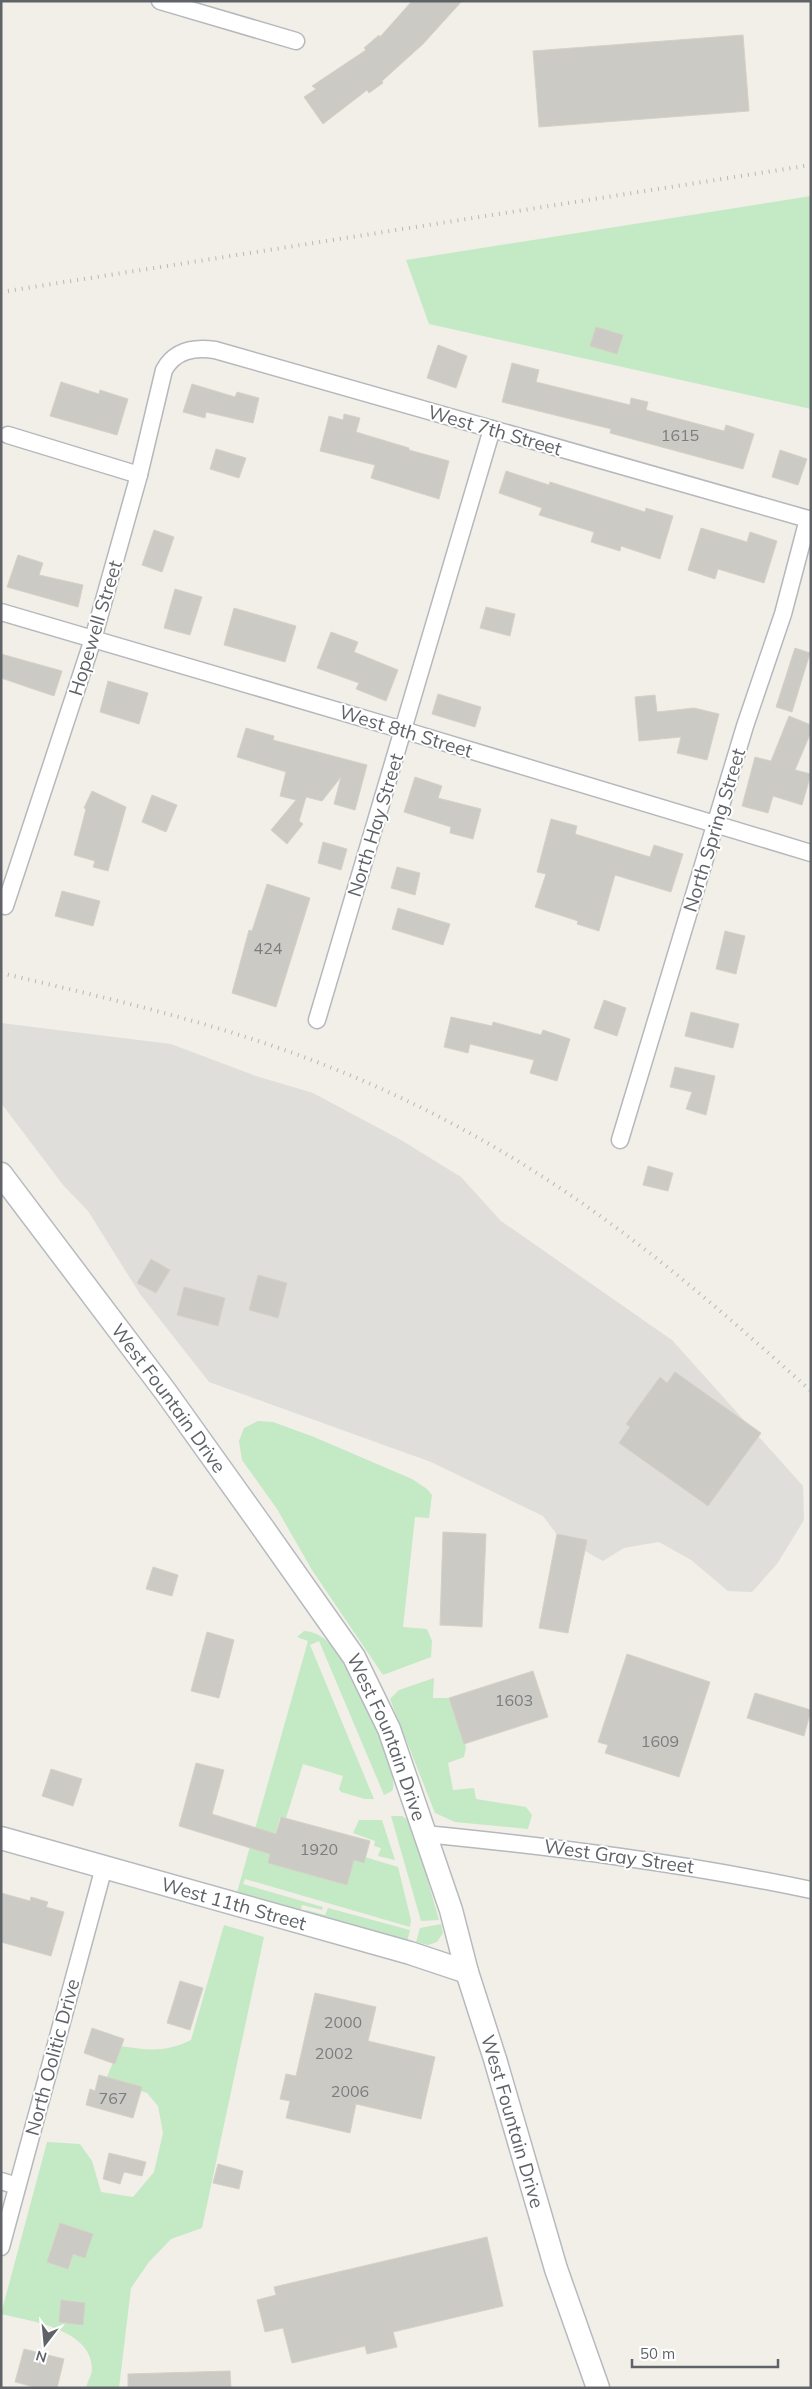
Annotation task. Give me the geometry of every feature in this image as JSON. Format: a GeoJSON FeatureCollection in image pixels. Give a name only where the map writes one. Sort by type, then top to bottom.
{"type":"FeatureCollection","features":[{"type":"Feature","properties":{"kind":"street"},"geometry":{"type":"LineString","coordinates":[[160,1],[296,41]]}},
{"type":"Feature","properties":{"kind":"street","name":"West 7th Street"},"geometry":{"type":"LineString","coordinates":[[181,352],[193,349],[215,350],[808,519]]}},
{"type":"Feature","properties":{"kind":"street","name":"Hopewell Street"},"geometry":{"type":"LineString","coordinates":[[5,906],[93,639],[139,475],[164,370],[174,356],[181,352]]}},
{"type":"Feature","properties":{"kind":"street","name":"North Hay Street"},"geometry":{"type":"LineString","coordinates":[[317,1020],[492,429]]}},
{"type":"Feature","properties":{"kind":"street"},"geometry":{"type":"LineString","coordinates":[[8,435],[139,475]]}},
{"type":"Feature","properties":{"kind":"street","name":"North Spring Street"},"geometry":{"type":"LineString","coordinates":[[620,1140],[715,825],[783,614],[808,519]]}},
{"type":"Feature","properties":{"kind":"street","name":"West 8th Street"},"geometry":{"type":"LineString","coordinates":[[1,612],[811,852]]}},
{"type":"Feature","properties":{"kind":"street","name":"West Fountain Drive"},"geometry":{"type":"LineString","coordinates":[[1,1174],[165,1391],[354,1658],[389,1729],[451,1910],[467,1972],[495,2059],[556,2269],[598,2388]]}},
{"type":"Feature","properties":{"kind":"street","name":"West Gray Street"},"geometry":{"type":"LineString","coordinates":[[426,1834],[520,1843],[666,1862],[811,1890]]}},
{"type":"Feature","properties":{"kind":"street","name":"West 11th Street"},"geometry":{"type":"LineString","coordinates":[[1,1838],[410,1952],[467,1972]]}},
{"type":"Feature","properties":{"kind":"street","name":"North Oolitic Drive"},"geometry":{"type":"LineString","coordinates":[[1,2247],[104,1867]]}},
{"type":"Feature","properties":{"kind":"street"},"geometry":{"type":"LineString","coordinates":[[1,2181],[17,2186]]}},
{"type":"Feature","properties":{"kind":"shaded area"},"geometry":{"type":"Polygon","coordinates":[[[1,1023],[171,1044],[256,1076],[313,1093],[401,1140],[461,1177],[501,1221],[672,1340],[803,1486],[804,1520],[777,1564],[752,1592],[728,1591],[691,1560],[659,1542],[624,1548],[603,1561],[558,1536],[543,1516],[431,1462],[209,1382],[140,1294],[88,1211],[63,1185],[1,1103],[1,1023]]]}},
{"type":"Feature","properties":{"kind":"green space"},"geometry":{"type":"Polygon","coordinates":[[[811,196],[811,409],[429,324],[406,260],[811,196]]]}},
{"type":"Feature","properties":{"kind":"green space"},"geometry":{"type":"Polygon","coordinates":[[[258,1421],[273,1422],[314,1437],[412,1479],[427,1489],[432,1495],[429,1518],[415,1517],[403,1627],[427,1629],[432,1641],[431,1657],[383,1675],[312,1570],[277,1509],[242,1460],[239,1441],[244,1428],[258,1421]]]}},
{"type":"Feature","properties":{"kind":"green space"},"geometry":{"type":"Polygon","coordinates":[[[304,1631],[317,1634],[328,1642],[359,1691],[371,1715],[389,1761],[393,1779],[392,1791],[384,1795],[319,1641],[310,1645],[374,1799],[365,1799],[341,1792],[339,1789],[343,1776],[303,1764],[286,1818],[280,1817],[268,1863],[347,1885],[354,1860],[363,1863],[365,1857],[398,1867],[411,1920],[410,1927],[245,1879],[243,1884],[323,1907],[322,1910],[302,1905],[300,1913],[236,1896],[308,1641],[297,1637],[304,1631]]]}},
{"type":"Feature","properties":{"kind":"green space"},"geometry":{"type":"Polygon","coordinates":[[[434,1678],[433,1698],[449,1698],[466,1747],[464,1757],[448,1763],[453,1790],[474,1788],[476,1799],[526,1807],[532,1815],[528,1829],[455,1822],[435,1813],[390,1699],[399,1690],[434,1678]]]}},
{"type":"Feature","properties":{"kind":"green space"},"geometry":{"type":"Polygon","coordinates":[[[391,1816],[402,1816],[411,1822],[439,1920],[421,1921],[391,1816]]]}},
{"type":"Feature","properties":{"kind":"green space"},"geometry":{"type":"Polygon","coordinates":[[[359,1820],[382,1820],[395,1860],[378,1856],[381,1848],[374,1846],[375,1841],[353,1833],[359,1820]]]}},
{"type":"Feature","properties":{"kind":"green space"},"geometry":{"type":"Polygon","coordinates":[[[328,1908],[410,1930],[407,1942],[304,1914],[306,1910],[325,1915],[328,1908]]]}},
{"type":"Feature","properties":{"kind":"green space"},"geometry":{"type":"Polygon","coordinates":[[[441,1924],[443,1933],[437,1942],[428,1945],[416,1942],[420,1928],[441,1924]]]}},
{"type":"Feature","properties":{"kind":"green space"},"geometry":{"type":"Polygon","coordinates":[[[224,1925],[264,1937],[202,2228],[171,2239],[149,2262],[131,2288],[119,2388],[86,2388],[92,2369],[89,2355],[82,2345],[71,2336],[57,2329],[1,2314],[47,2142],[80,2144],[92,2161],[101,2192],[133,2197],[154,2172],[163,2133],[158,2106],[147,2093],[106,2079],[120,2046],[139,2049],[164,2049],[191,2040],[224,1925]]]}},
{"type":"Feature","properties":{"kind":"building"},"geometry":{"type":"Polygon","coordinates":[[[412,1],[462,1],[423,44],[382,81],[383,83],[369,93],[367,90],[323,124],[304,97],[316,89],[312,86],[366,50],[364,48],[379,35],[380,37],[412,1]]]}},
{"type":"Feature","properties":{"kind":"building"},"geometry":{"type":"Polygon","coordinates":[[[743,35],[749,111],[539,127],[533,51],[743,35]]]}},
{"type":"Feature","properties":{"kind":"building"},"geometry":{"type":"Polygon","coordinates":[[[596,327],[623,335],[617,354],[590,346],[596,327]]]}},
{"type":"Feature","properties":{"kind":"building"},"geometry":{"type":"Polygon","coordinates":[[[438,345],[467,356],[456,388],[427,378],[438,345]]]}},
{"type":"Feature","properties":{"kind":"building"},"geometry":{"type":"Polygon","coordinates":[[[512,363],[539,370],[536,382],[630,405],[631,398],[648,402],[646,410],[724,431],[726,425],[754,434],[743,469],[610,433],[611,429],[502,402],[512,363]]]}},
{"type":"Feature","properties":{"kind":"building"},"geometry":{"type":"Polygon","coordinates":[[[61,382],[99,394],[100,390],[128,399],[117,435],[50,416],[61,382]]]}},
{"type":"Feature","properties":{"kind":"building"},"geometry":{"type":"Polygon","coordinates":[[[192,384],[235,397],[237,392],[259,398],[253,423],[206,412],[205,418],[183,412],[192,384]]]}},
{"type":"Feature","properties":{"kind":"building"},"geometry":{"type":"Polygon","coordinates":[[[344,414],[360,418],[356,432],[449,461],[439,499],[371,478],[375,465],[320,451],[329,416],[343,420],[344,414]]]}},
{"type":"Feature","properties":{"kind":"building"},"geometry":{"type":"Polygon","coordinates":[[[216,449],[246,458],[239,478],[210,469],[216,449]]]}},
{"type":"Feature","properties":{"kind":"building"},"geometry":{"type":"Polygon","coordinates":[[[780,450],[807,459],[798,485],[772,477],[780,450]]]}},
{"type":"Feature","properties":{"kind":"building"},"geometry":{"type":"Polygon","coordinates":[[[506,471],[549,485],[550,482],[645,512],[646,508],[673,516],[660,559],[621,546],[620,551],[591,542],[594,532],[539,515],[542,508],[499,493],[506,471]]]}},
{"type":"Feature","properties":{"kind":"building"},"geometry":{"type":"Polygon","coordinates":[[[701,528],[747,542],[750,532],[777,541],[764,583],[718,569],[715,579],[688,570],[701,528]]]}},
{"type":"Feature","properties":{"kind":"building"},"geometry":{"type":"Polygon","coordinates":[[[154,530],[174,537],[162,572],[142,565],[154,530]]]}},
{"type":"Feature","properties":{"kind":"building"},"geometry":{"type":"Polygon","coordinates":[[[18,555],[43,563],[39,575],[83,585],[78,607],[7,587],[18,555]]]}},
{"type":"Feature","properties":{"kind":"building"},"geometry":{"type":"Polygon","coordinates":[[[175,589],[202,597],[190,635],[164,628],[175,589]]]}},
{"type":"Feature","properties":{"kind":"building"},"geometry":{"type":"Polygon","coordinates":[[[486,607],[515,614],[510,636],[480,628],[486,607]]]}},
{"type":"Feature","properties":{"kind":"building"},"geometry":{"type":"Polygon","coordinates":[[[234,608],[296,626],[285,662],[224,645],[234,608]]]}},
{"type":"Feature","properties":{"kind":"building"},"geometry":{"type":"Polygon","coordinates":[[[331,632],[358,642],[354,652],[398,670],[386,701],[356,689],[359,683],[317,668],[331,632]]]}},
{"type":"Feature","properties":{"kind":"building"},"geometry":{"type":"Polygon","coordinates":[[[795,648],[810,653],[792,712],[776,707],[795,648]]]}},
{"type":"Feature","properties":{"kind":"building"},"geometry":{"type":"Polygon","coordinates":[[[1,654],[62,671],[54,696],[1,678],[1,654]]]}},
{"type":"Feature","properties":{"kind":"building"},"geometry":{"type":"Polygon","coordinates":[[[108,681],[148,693],[139,724],[100,712],[108,681]]]}},
{"type":"Feature","properties":{"kind":"building"},"geometry":{"type":"Polygon","coordinates":[[[438,694],[481,707],[475,727],[432,714],[438,694]]]}},
{"type":"Feature","properties":{"kind":"building"},"geometry":{"type":"Polygon","coordinates":[[[655,695],[657,712],[694,708],[719,714],[707,760],[677,753],[681,737],[639,741],[635,697],[655,695]]]}},
{"type":"Feature","properties":{"kind":"building"},"geometry":{"type":"Polygon","coordinates":[[[789,716],[811,725],[811,732],[795,770],[811,774],[802,805],[773,796],[768,813],[742,806],[755,757],[771,761],[789,716]]]}},
{"type":"Feature","properties":{"kind":"building"},"geometry":{"type":"Polygon","coordinates":[[[246,728],[274,736],[273,740],[367,765],[355,810],[334,804],[341,777],[322,801],[306,797],[299,821],[303,824],[287,844],[271,830],[296,800],[280,796],[286,772],[237,757],[246,728]]]}},
{"type":"Feature","properties":{"kind":"building"},"geometry":{"type":"Polygon","coordinates":[[[415,777],[442,786],[438,798],[481,809],[473,839],[450,833],[451,827],[404,812],[415,777]]]}},
{"type":"Feature","properties":{"kind":"building"},"geometry":{"type":"Polygon","coordinates":[[[92,791],[126,807],[108,871],[93,867],[95,861],[74,855],[86,809],[84,808],[92,791]]]}},
{"type":"Feature","properties":{"kind":"building"},"geometry":{"type":"Polygon","coordinates":[[[152,795],[177,805],[166,832],[142,822],[152,795]]]}},
{"type":"Feature","properties":{"kind":"building"},"geometry":{"type":"Polygon","coordinates":[[[551,819],[577,826],[575,834],[650,857],[654,845],[683,854],[671,892],[615,875],[599,931],[577,924],[578,921],[535,907],[546,874],[537,872],[551,819]]]}},
{"type":"Feature","properties":{"kind":"building"},"geometry":{"type":"Polygon","coordinates":[[[323,842],[347,849],[341,870],[318,863],[323,842]]]}},
{"type":"Feature","properties":{"kind":"building"},"geometry":{"type":"Polygon","coordinates":[[[397,867],[420,873],[415,895],[391,888],[397,867]]]}},
{"type":"Feature","properties":{"kind":"building"},"geometry":{"type":"Polygon","coordinates":[[[267,884],[310,898],[276,1007],[232,993],[249,930],[252,931],[267,884]]]}},
{"type":"Feature","properties":{"kind":"building"},"geometry":{"type":"Polygon","coordinates":[[[62,891],[100,901],[93,926],[55,916],[62,891]]]}},
{"type":"Feature","properties":{"kind":"building"},"geometry":{"type":"Polygon","coordinates":[[[398,908],[450,924],[443,945],[392,929],[398,908]]]}},
{"type":"Feature","properties":{"kind":"building"},"geometry":{"type":"Polygon","coordinates":[[[725,931],[745,936],[736,974],[716,969],[725,931]]]}},
{"type":"Feature","properties":{"kind":"building"},"geometry":{"type":"Polygon","coordinates":[[[604,1000],[626,1008],[617,1036],[594,1028],[604,1000]]]}},
{"type":"Feature","properties":{"kind":"building"},"geometry":{"type":"Polygon","coordinates":[[[691,1012],[739,1024],[733,1048],[685,1036],[691,1012]]]}},
{"type":"Feature","properties":{"kind":"building"},"geometry":{"type":"Polygon","coordinates":[[[451,1017],[492,1026],[493,1022],[541,1035],[543,1030],[570,1039],[557,1081],[530,1073],[534,1060],[470,1044],[468,1053],[444,1047],[451,1017]]]}},
{"type":"Feature","properties":{"kind":"building"},"geometry":{"type":"Polygon","coordinates":[[[675,1067],[715,1076],[706,1115],[686,1109],[692,1092],[670,1087],[675,1067]]]}},
{"type":"Feature","properties":{"kind":"building"},"geometry":{"type":"Polygon","coordinates":[[[648,1166],[673,1173],[668,1191],[643,1185],[648,1166]]]}},
{"type":"Feature","properties":{"kind":"building"},"geometry":{"type":"Polygon","coordinates":[[[151,1259],[170,1270],[156,1293],[137,1283],[151,1259]]]}},
{"type":"Feature","properties":{"kind":"building"},"geometry":{"type":"Polygon","coordinates":[[[258,1275],[287,1283],[278,1318],[249,1310],[258,1275]]]}},
{"type":"Feature","properties":{"kind":"building"},"geometry":{"type":"Polygon","coordinates":[[[184,1287],[225,1298],[218,1326],[177,1315],[184,1287]]]}},
{"type":"Feature","properties":{"kind":"building"},"geometry":{"type":"Polygon","coordinates":[[[675,1372],[761,1433],[708,1506],[619,1443],[630,1427],[626,1424],[660,1377],[667,1383],[675,1372]]]}},
{"type":"Feature","properties":{"kind":"building"},"geometry":{"type":"Polygon","coordinates":[[[443,1532],[486,1534],[482,1627],[440,1625],[443,1532]]]}},
{"type":"Feature","properties":{"kind":"building"},"geometry":{"type":"Polygon","coordinates":[[[557,1534],[587,1540],[568,1633],[539,1628],[557,1534]]]}},
{"type":"Feature","properties":{"kind":"building"},"geometry":{"type":"Polygon","coordinates":[[[153,1567],[178,1575],[172,1596],[146,1589],[153,1567]]]}},
{"type":"Feature","properties":{"kind":"building"},"geometry":{"type":"Polygon","coordinates":[[[207,1632],[234,1640],[219,1698],[191,1691],[207,1632]]]}},
{"type":"Feature","properties":{"kind":"building"},"geometry":{"type":"Polygon","coordinates":[[[627,1654],[710,1682],[679,1777],[605,1753],[608,1745],[598,1742],[627,1654]]]}},
{"type":"Feature","properties":{"kind":"building"},"geometry":{"type":"Polygon","coordinates":[[[533,1671],[548,1717],[464,1744],[449,1698],[533,1671]]]}},
{"type":"Feature","properties":{"kind":"building"},"geometry":{"type":"Polygon","coordinates":[[[755,1693],[811,1710],[804,1736],[747,1718],[755,1693]]]}},
{"type":"Feature","properties":{"kind":"building"},"geometry":{"type":"Polygon","coordinates":[[[196,1763],[224,1770],[212,1814],[276,1834],[281,1817],[370,1841],[364,1863],[354,1860],[347,1885],[268,1863],[270,1854],[179,1826],[196,1763]]]}},
{"type":"Feature","properties":{"kind":"building"},"geometry":{"type":"Polygon","coordinates":[[[51,1769],[82,1779],[73,1806],[42,1796],[51,1769]]]}},
{"type":"Feature","properties":{"kind":"building"},"geometry":{"type":"Polygon","coordinates":[[[1,1893],[30,1901],[31,1897],[48,1902],[46,1907],[64,1912],[51,1956],[1,1942],[1,1893]]]}},
{"type":"Feature","properties":{"kind":"building"},"geometry":{"type":"Polygon","coordinates":[[[180,1981],[203,1988],[190,2030],[167,2023],[180,1981]]]}},
{"type":"Feature","properties":{"kind":"building"},"geometry":{"type":"Polygon","coordinates":[[[315,1993],[376,2007],[368,2041],[435,2057],[421,2119],[356,2104],[350,2133],[286,2118],[290,2101],[280,2099],[286,2074],[296,2076],[315,1993]]]}},
{"type":"Feature","properties":{"kind":"building"},"geometry":{"type":"Polygon","coordinates":[[[92,2028],[124,2039],[115,2064],[84,2053],[92,2028]]]}},
{"type":"Feature","properties":{"kind":"building"},"geometry":{"type":"Polygon","coordinates":[[[99,2075],[142,2087],[133,2118],[86,2105],[90,2089],[95,2091],[99,2075]]]}},
{"type":"Feature","properties":{"kind":"building"},"geometry":{"type":"Polygon","coordinates":[[[109,2153],[146,2162],[142,2176],[124,2172],[120,2184],[103,2179],[109,2153]]]}},
{"type":"Feature","properties":{"kind":"building"},"geometry":{"type":"Polygon","coordinates":[[[218,2164],[243,2171],[239,2189],[213,2183],[218,2164]]]}},
{"type":"Feature","properties":{"kind":"building"},"geometry":{"type":"Polygon","coordinates":[[[60,2223],[93,2234],[85,2258],[73,2254],[68,2269],[47,2262],[60,2223]]]}},
{"type":"Feature","properties":{"kind":"building"},"geometry":{"type":"Polygon","coordinates":[[[487,2237],[503,2306],[393,2332],[397,2347],[367,2354],[365,2346],[292,2363],[283,2328],[265,2332],[257,2300],[276,2295],[274,2287],[487,2237]]]}},
{"type":"Feature","properties":{"kind":"building"},"geometry":{"type":"Polygon","coordinates":[[[61,2300],[85,2303],[83,2325],[59,2322],[61,2300]]]}},
{"type":"Feature","properties":{"kind":"building"},"geometry":{"type":"Polygon","coordinates":[[[24,2349],[64,2359],[57,2388],[38,2388],[15,2382],[24,2349]]]}},
{"type":"Feature","properties":{"kind":"building"},"geometry":{"type":"Polygon","coordinates":[[[230,2371],[231,2388],[128,2388],[128,2374],[230,2371]]]}},
{"type":"Feature","properties":{"kind":"railway"},"geometry":{"type":"LineString","coordinates":[[1,292],[811,165]]}},
{"type":"Feature","properties":{"kind":"railway"},"geometry":{"type":"LineString","coordinates":[[1,973],[166,1014],[247,1037],[364,1081],[472,1134],[541,1176],[634,1241],[686,1282],[811,1391]]}}]}
